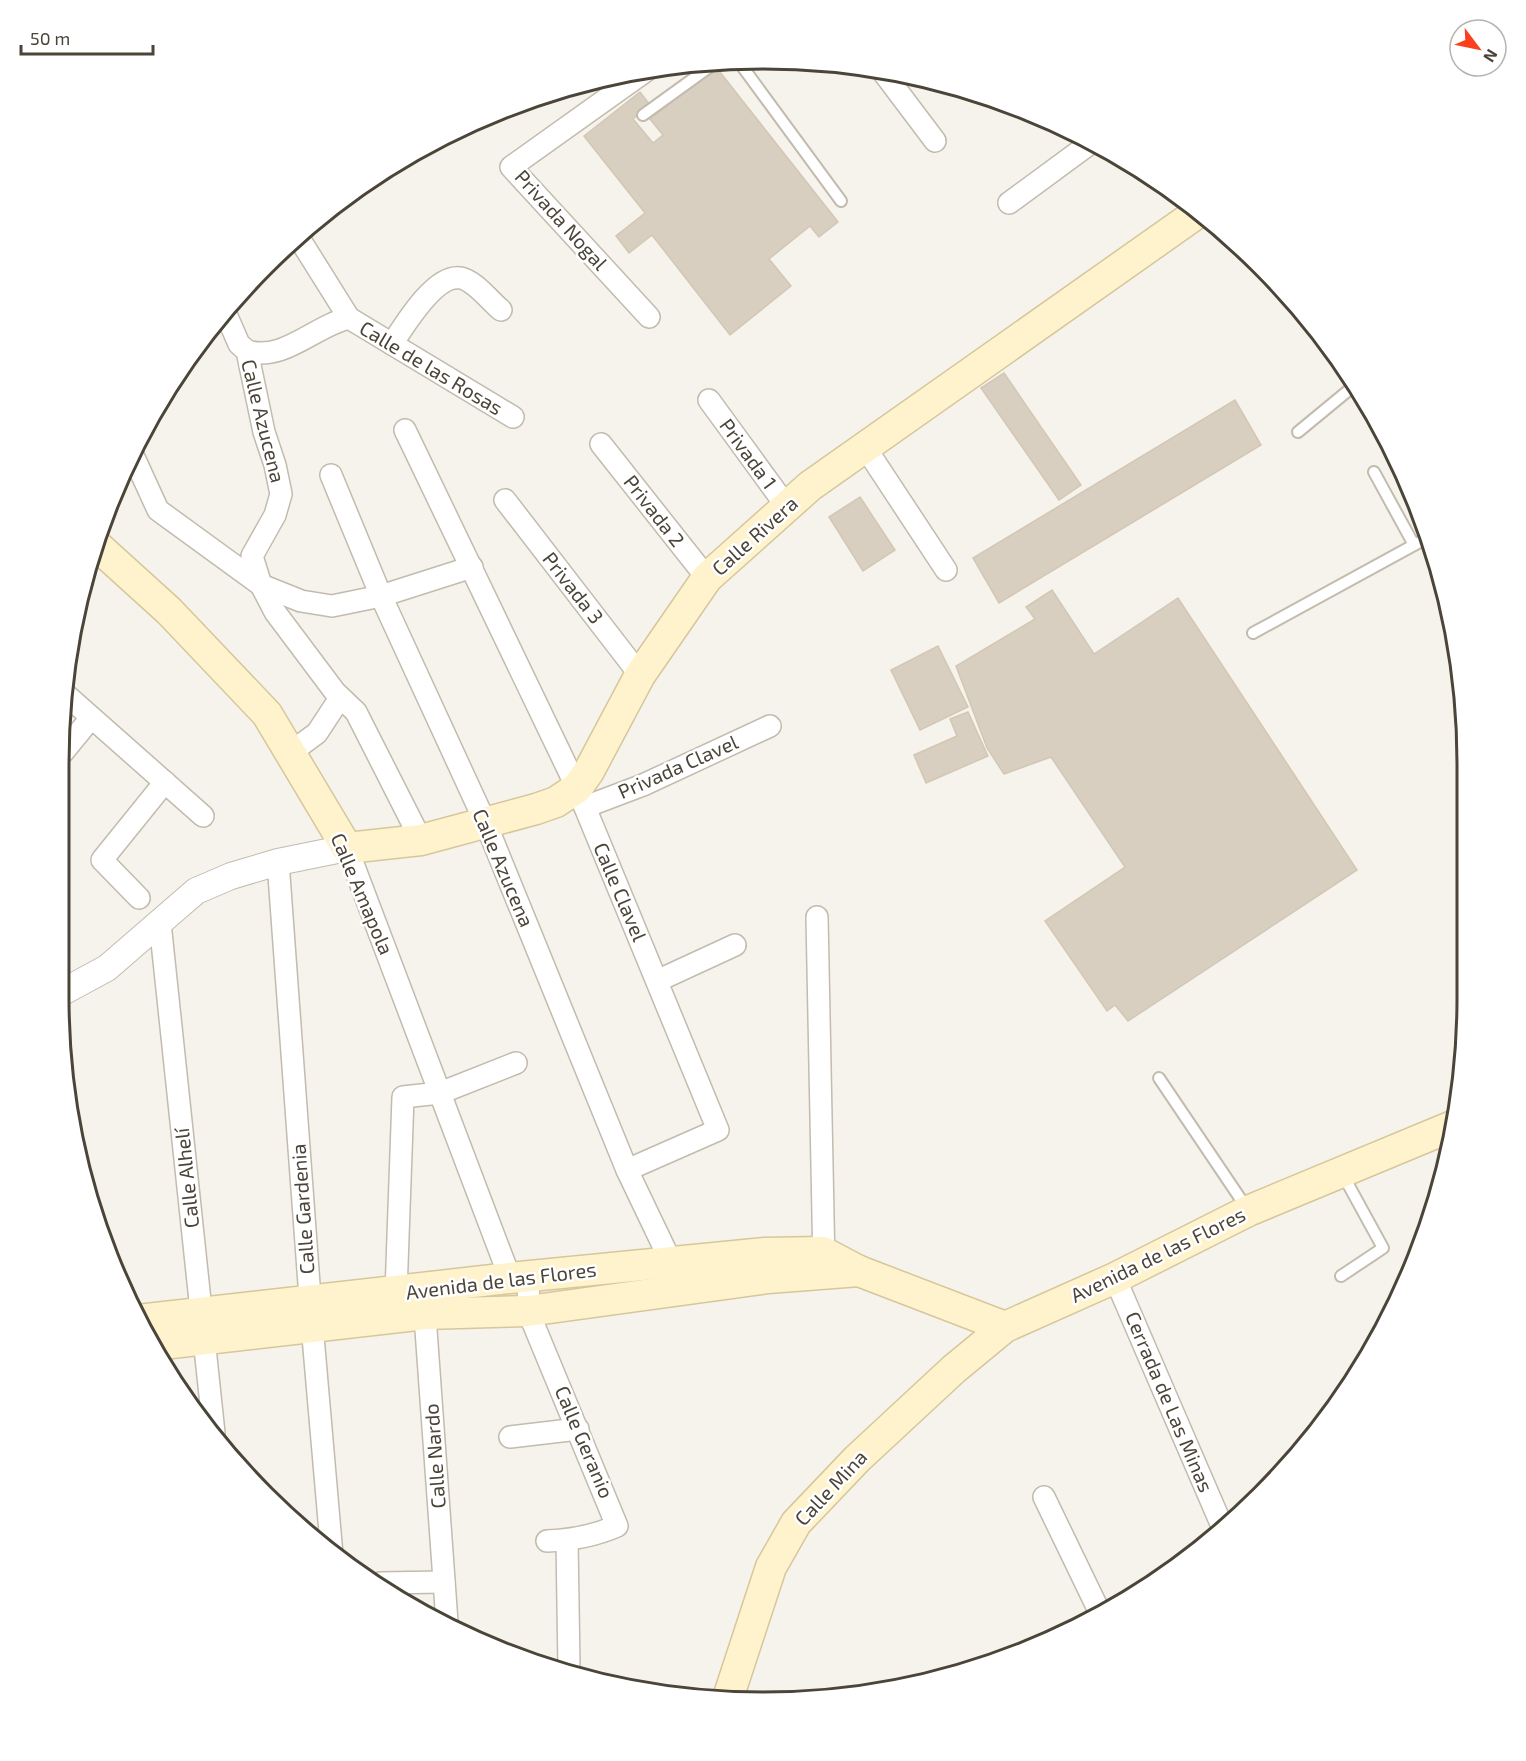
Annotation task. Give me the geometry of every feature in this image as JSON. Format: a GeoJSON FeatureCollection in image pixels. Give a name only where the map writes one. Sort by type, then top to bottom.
{"type":"FeatureCollection","features":[{"type":"Feature","properties":{"kind":"main road","name":"Calle Rivera"},"geometry":{"type":"LineString","coordinates":[[347,849],[421,840],[581,797],[589,771],[640,675],[707,578],[810,486],[1191,217]]}},
{"type":"Feature","properties":{"kind":"main road","name":"Calle Amapola"},"geometry":{"type":"LineString","coordinates":[[103,551],[169,611],[267,714],[347,849]]}},
{"type":"Feature","properties":{"kind":"main road","name":"Avenida de las Flores"},"geometry":{"type":"LineString","coordinates":[[415,1299],[528,1311],[623,1282],[671,1262],[765,1253],[859,1271],[1005,1327],[1115,1278],[1248,1211],[1445,1129]]}},
{"type":"Feature","properties":{"kind":"main road","name":"Avenida de las Flores"},"geometry":{"type":"LineString","coordinates":[[149,1321],[203,1324],[311,1313],[415,1299],[519,1277],[623,1282],[824,1263]]}},
{"type":"Feature","properties":{"kind":"main road","name":"Avenida de las Flores"},"geometry":{"type":"LineString","coordinates":[[160,1341],[203,1324]]}},
{"type":"Feature","properties":{"kind":"main road","name":"Calle Mina"},"geometry":{"type":"LineString","coordinates":[[730,1691],[771,1567],[796,1523],[857,1459],[954,1369],[1005,1327]]}},
{"type":"Feature","properties":{"kind":"street"},"geometry":{"type":"LineString","coordinates":[[890,81],[935,141]]}},
{"type":"Feature","properties":{"kind":"street","name":"Privada Nogal"},"geometry":{"type":"LineString","coordinates":[[631,82],[511,167],[649,317]]}},
{"type":"Feature","properties":{"kind":"street"},"geometry":{"type":"LineString","coordinates":[[1009,203],[1084,148]]}},
{"type":"Feature","properties":{"kind":"street"},"geometry":{"type":"LineString","coordinates":[[247,351],[262,355],[317,333],[332,322],[349,318],[302,244]]}},
{"type":"Feature","properties":{"kind":"street"},"geometry":{"type":"LineString","coordinates":[[392,344],[415,309],[446,281],[459,277],[468,280],[501,310]]}},
{"type":"Feature","properties":{"kind":"street","name":"Calle de las Rosas"},"geometry":{"type":"LineString","coordinates":[[349,318],[513,417]]}},
{"type":"Feature","properties":{"kind":"street","name":"Calle Azucena"},"geometry":{"type":"LineString","coordinates":[[229,320],[239,344],[247,351],[264,432],[276,465],[282,494],[275,515],[252,556],[261,585],[275,612],[340,698],[356,712],[421,840]]}},
{"type":"Feature","properties":{"kind":"street","name":"Privada 1"},"geometry":{"type":"LineString","coordinates":[[709,400],[787,507]]}},
{"type":"Feature","properties":{"kind":"street","name":"Calle Clavel"},"geometry":{"type":"LineString","coordinates":[[405,430],[581,797],[718,1130],[627,1170]]}},
{"type":"Feature","properties":{"kind":"street","name":"Privada 2"},"geometry":{"type":"LineString","coordinates":[[601,444],[707,578]]}},
{"type":"Feature","properties":{"kind":"street"},"geometry":{"type":"LineString","coordinates":[[865,447],[946,570]]}},
{"type":"Feature","properties":{"kind":"street"},"geometry":{"type":"LineString","coordinates":[[137,464],[158,510],[261,585],[301,601],[332,606],[381,596],[472,567]]}},
{"type":"Feature","properties":{"kind":"street","name":"Calle Azucena"},"geometry":{"type":"LineString","coordinates":[[332,475],[381,596],[486,824],[627,1170],[671,1262]]}},
{"type":"Feature","properties":{"kind":"street","name":"Privada 3"},"geometry":{"type":"LineString","coordinates":[[506,500],[640,675]]}},
{"type":"Feature","properties":{"kind":"street"},"geometry":{"type":"LineString","coordinates":[[290,753],[317,733],[340,698]]}},
{"type":"Feature","properties":{"kind":"street"},"geometry":{"type":"LineString","coordinates":[[72,700],[203,816]]}},
{"type":"Feature","properties":{"kind":"street"},"geometry":{"type":"LineString","coordinates":[[69,744],[91,718]]}},
{"type":"Feature","properties":{"kind":"street","name":"Privada Clavel"},"geometry":{"type":"LineString","coordinates":[[581,797],[643,785],[770,726]]}},
{"type":"Feature","properties":{"kind":"street"},"geometry":{"type":"LineString","coordinates":[[139,898],[102,860],[165,782]]}},
{"type":"Feature","properties":{"kind":"street"},"geometry":{"type":"LineString","coordinates":[[69,989],[107,968],[196,891],[231,876],[278,862],[347,849]]}},
{"type":"Feature","properties":{"kind":"street","name":"Calle Amapola"},"geometry":{"type":"LineString","coordinates":[[347,849],[440,1093],[519,1277]]}},
{"type":"Feature","properties":{"kind":"street","name":"Calle Gardenia"},"geometry":{"type":"LineString","coordinates":[[278,862],[311,1313],[331,1541]]}},
{"type":"Feature","properties":{"kind":"street"},"geometry":{"type":"LineString","coordinates":[[817,917],[824,1263]]}},
{"type":"Feature","properties":{"kind":"street","name":"Calle Alhelí"},"geometry":{"type":"LineString","coordinates":[[160,923],[213,1421]]}},
{"type":"Feature","properties":{"kind":"street"},"geometry":{"type":"LineString","coordinates":[[657,981],[735,945]]}},
{"type":"Feature","properties":{"kind":"street"},"geometry":{"type":"LineString","coordinates":[[440,1093],[516,1064]]}},
{"type":"Feature","properties":{"kind":"street","name":"Calle Nardo"},"geometry":{"type":"LineString","coordinates":[[440,1093],[403,1097],[415,1299],[446,1615]]}},
{"type":"Feature","properties":{"kind":"street"},"geometry":{"type":"LineString","coordinates":[[519,1277],[528,1311]]}},
{"type":"Feature","properties":{"kind":"street","name":"Cerrada de Las Minas"},"geometry":{"type":"LineString","coordinates":[[1115,1278],[1220,1521]]}},
{"type":"Feature","properties":{"kind":"street","name":"Calle Geranio"},"geometry":{"type":"LineString","coordinates":[[528,1311],[617,1526],[597,1534],[557,1540],[568,1664]]}},
{"type":"Feature","properties":{"kind":"street"},"geometry":{"type":"LineString","coordinates":[[510,1437],[578,1429]]}},
{"type":"Feature","properties":{"kind":"street"},"geometry":{"type":"LineString","coordinates":[[1044,1497],[1097,1606]]}},
{"type":"Feature","properties":{"kind":"street"},"geometry":{"type":"LineString","coordinates":[[390,1583],[444,1582]]}},
{"type":"Feature","properties":{"kind":"lane"},"geometry":{"type":"LineString","coordinates":[[744,69],[841,201]]}},
{"type":"Feature","properties":{"kind":"lane"},"geometry":{"type":"LineString","coordinates":[[643,115],[703,72]]}},
{"type":"Feature","properties":{"kind":"lane"},"geometry":{"type":"LineString","coordinates":[[1298,432],[1349,391]]}},
{"type":"Feature","properties":{"kind":"lane"},"geometry":{"type":"LineString","coordinates":[[1374,472],[1414,545]]}},
{"type":"Feature","properties":{"kind":"lane"},"geometry":{"type":"LineString","coordinates":[[1253,633],[1421,542]]}},
{"type":"Feature","properties":{"kind":"lane"},"geometry":{"type":"LineString","coordinates":[[1159,1078],[1248,1211]]}},
{"type":"Feature","properties":{"kind":"lane"},"geometry":{"type":"LineString","coordinates":[[1341,1276],[1383,1248],[1342,1172]]}},
{"type":"Feature","properties":{"kind":"building"},"geometry":{"type":"Polygon","coordinates":[[[718,70],[838,222],[819,237],[810,226],[769,259],[791,286],[730,335],[652,235],[629,253],[616,236],[645,213],[584,136],[640,92],[650,105],[633,119],[653,143],[663,135],[650,119],[711,71],[718,70]]]}},
{"type":"Feature","properties":{"kind":"building"},"geometry":{"type":"Polygon","coordinates":[[[1004,373],[1081,485],[1059,500],[981,388],[1004,373]]]}},
{"type":"Feature","properties":{"kind":"building"},"geometry":{"type":"Polygon","coordinates":[[[1235,400],[1261,445],[999,603],[973,558],[1235,400]]]}},
{"type":"Feature","properties":{"kind":"building"},"geometry":{"type":"Polygon","coordinates":[[[860,497],[895,550],[863,571],[829,517],[860,497]]]}},
{"type":"Feature","properties":{"kind":"building"},"geometry":{"type":"Polygon","coordinates":[[[1052,590],[1094,654],[1178,598],[1357,870],[1128,1021],[1115,1005],[1107,1011],[1045,921],[1125,867],[1051,757],[1004,774],[987,748],[956,666],[1035,619],[1026,607],[1052,590]]]}},
{"type":"Feature","properties":{"kind":"building"},"geometry":{"type":"Polygon","coordinates":[[[938,646],[968,707],[920,730],[891,670],[938,646]]]}},
{"type":"Feature","properties":{"kind":"building"},"geometry":{"type":"Polygon","coordinates":[[[968,712],[988,756],[926,783],[914,755],[957,736],[950,719],[968,712]]]}}]}
